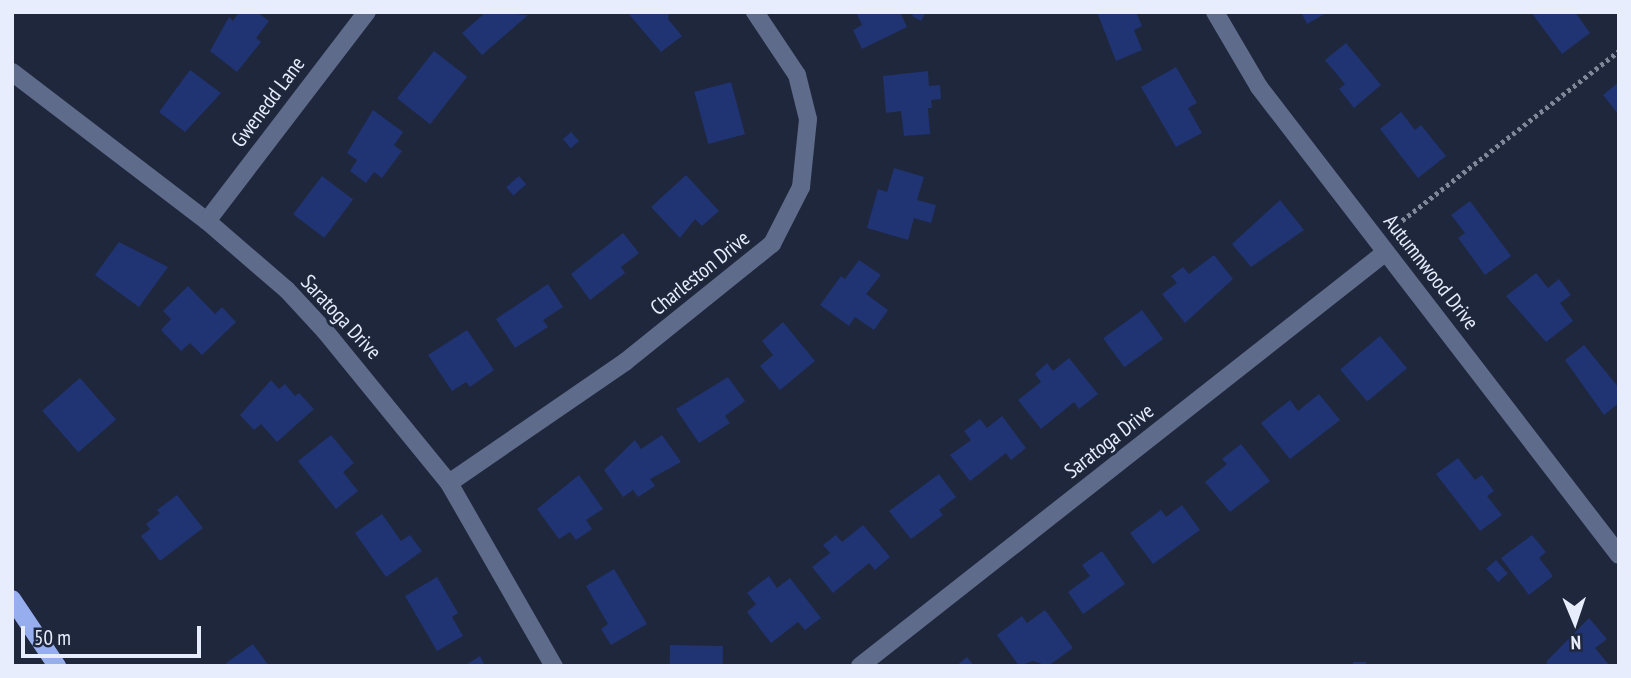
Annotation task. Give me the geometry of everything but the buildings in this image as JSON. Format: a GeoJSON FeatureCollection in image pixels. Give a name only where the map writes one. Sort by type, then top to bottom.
{"type":"FeatureCollection","features":[{"type":"Feature","properties":{"kind":"main road"},"geometry":{"type":"LineString","coordinates":[[12,599],[57,666]]}},
{"type":"Feature","properties":{"kind":"street","name":"Gwenedd Lane"},"geometry":{"type":"LineString","coordinates":[[207,221],[367,12]]}},
{"type":"Feature","properties":{"kind":"street","name":"Charleston Drive"},"geometry":{"type":"LineString","coordinates":[[449,483],[625,362],[772,244],[801,187],[808,119],[797,75],[755,12]]}},
{"type":"Feature","properties":{"kind":"street","name":"Autumnwood Drive"},"geometry":{"type":"LineString","coordinates":[[1215,12],[1259,87],[1619,555]]}},
{"type":"Feature","properties":{"kind":"street","name":"Saratoga Drive"},"geometry":{"type":"LineString","coordinates":[[12,72],[207,221],[287,290],[325,331],[449,483],[554,666]]}},
{"type":"Feature","properties":{"kind":"street","name":"Saratoga Drive"},"geometry":{"type":"LineString","coordinates":[[860,666],[1386,252]]}},
{"type":"Feature","properties":{"kind":"path"},"geometry":{"type":"LineString","coordinates":[[1390,230],[1619,51]]}}]}
